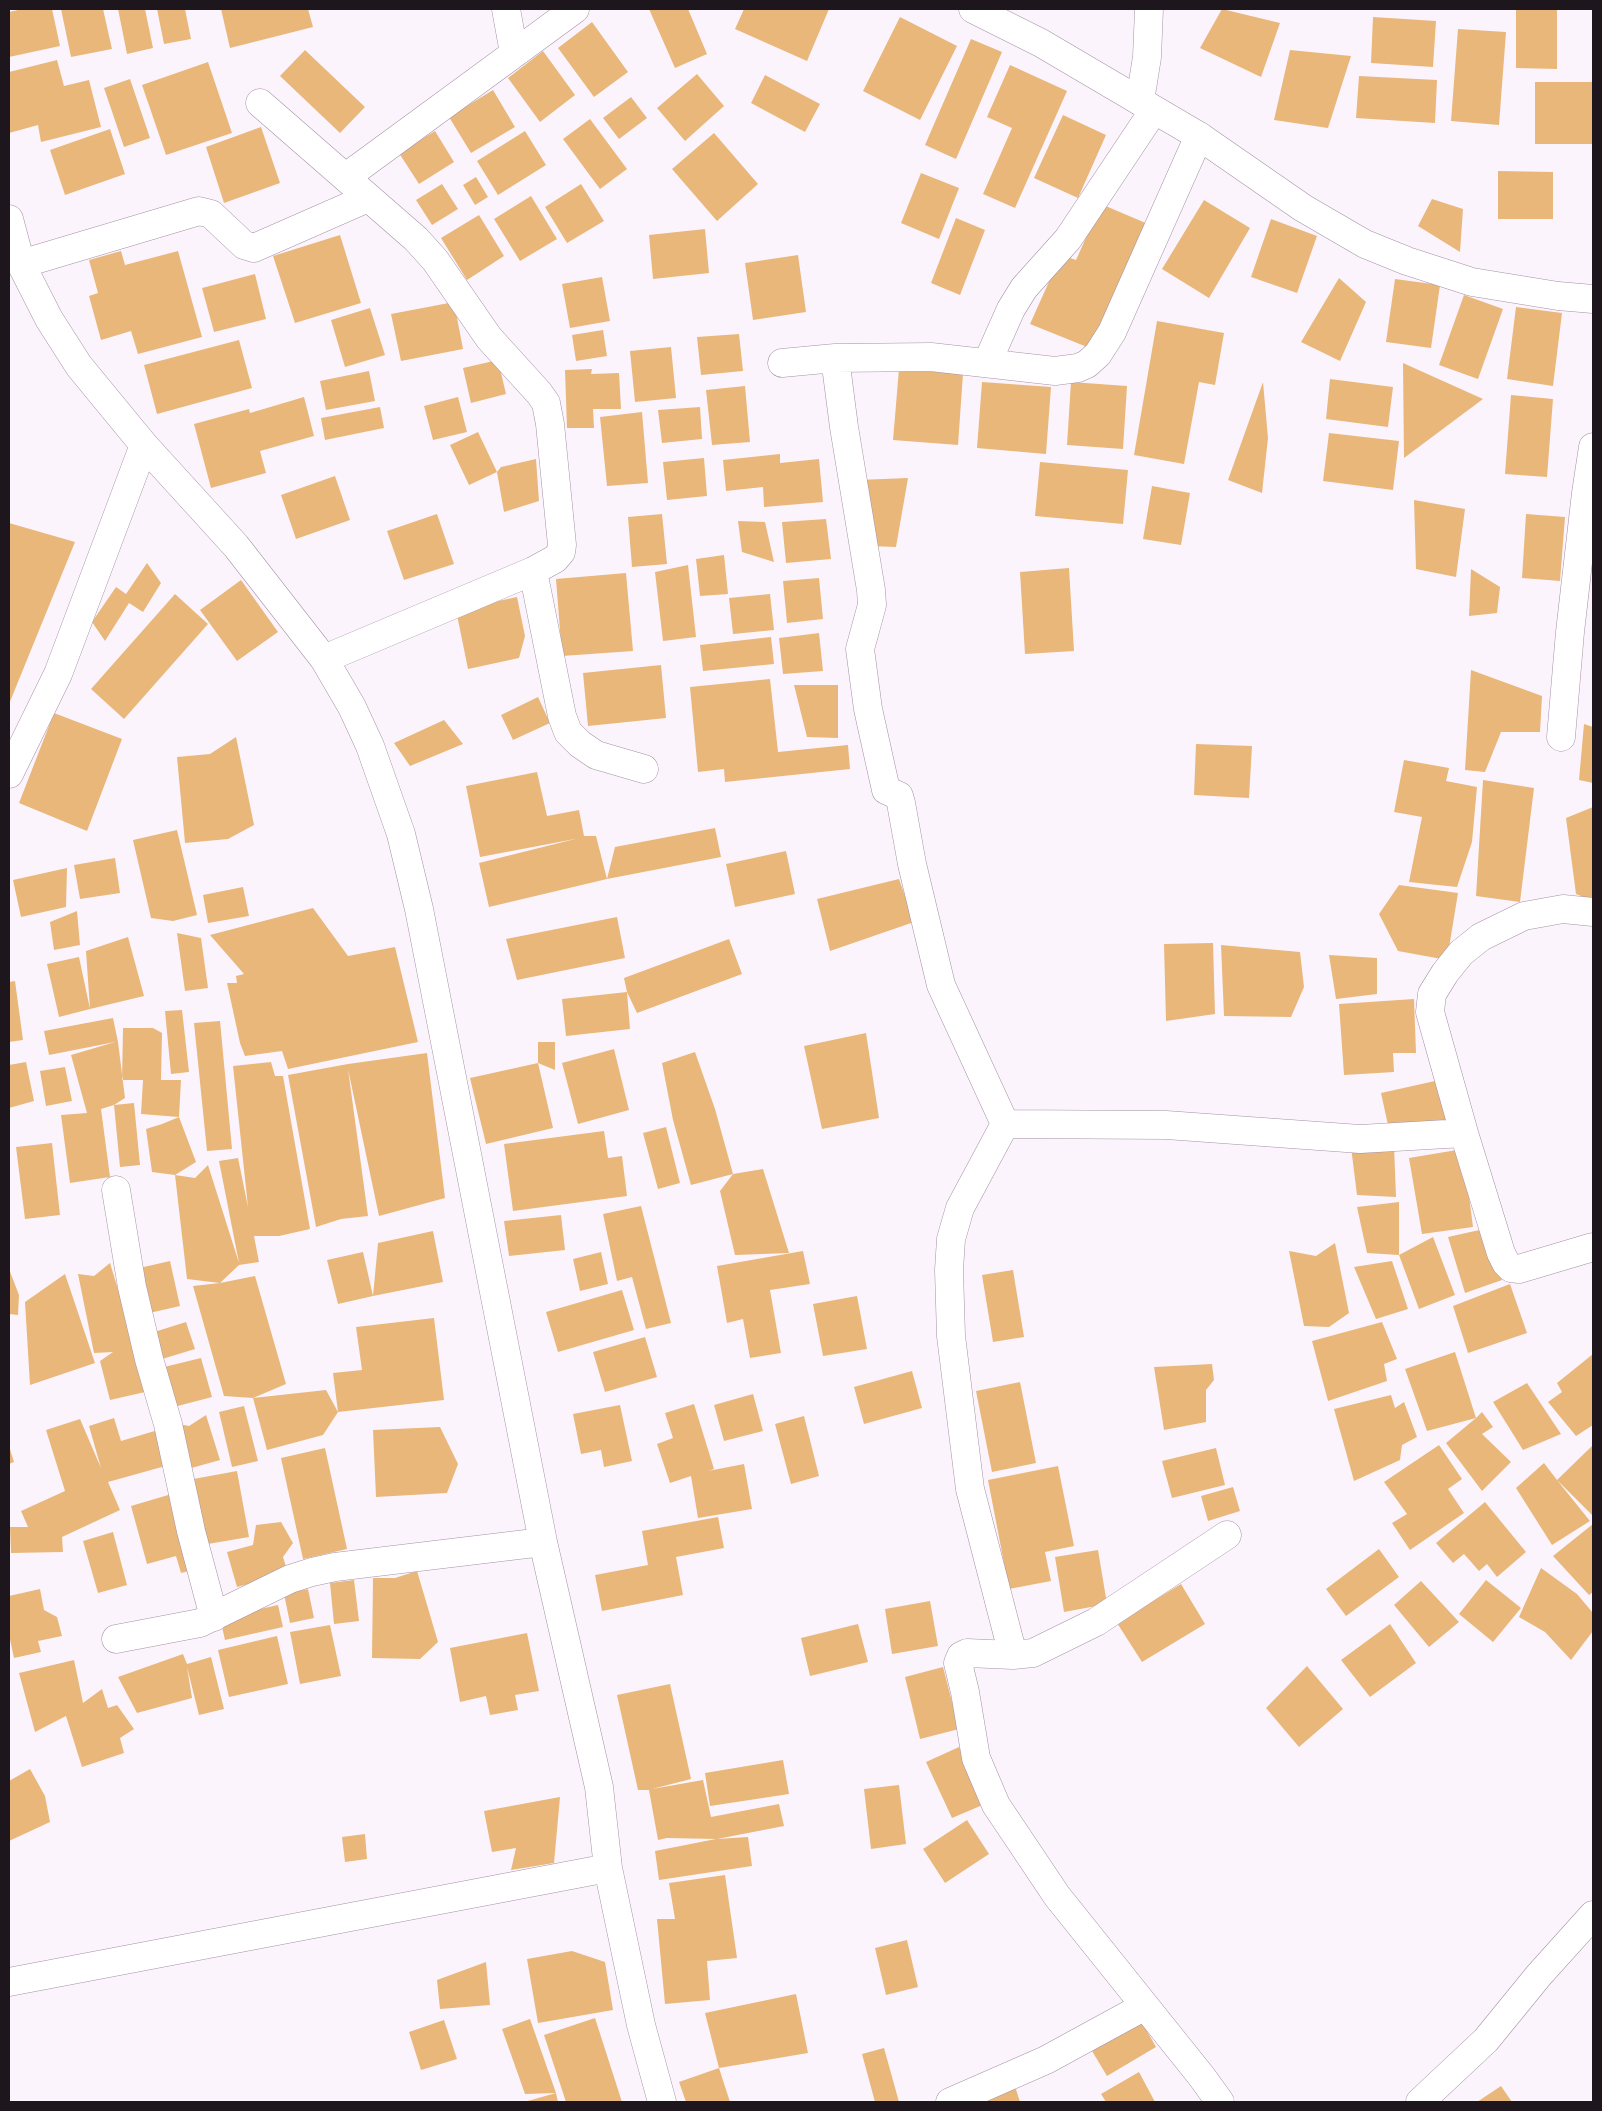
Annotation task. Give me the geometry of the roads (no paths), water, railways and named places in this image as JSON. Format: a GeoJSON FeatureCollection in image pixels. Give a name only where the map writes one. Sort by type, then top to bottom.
{"type":"FeatureCollection","features":[{"type":"Feature","properties":{"kind":"street"},"geometry":{"type":"LineString","coordinates":[[506,9],[514,53]]}},
{"type":"Feature","properties":{"kind":"street"},"geometry":{"type":"LineString","coordinates":[[346,177],[575,9]]}},
{"type":"Feature","properties":{"kind":"street"},"geometry":{"type":"LineString","coordinates":[[973,9],[1041,43],[1199,136],[1303,208],[1365,244],[1407,261],[1472,282],[1558,296],[1593,299]]}},
{"type":"Feature","properties":{"kind":"street"},"geometry":{"type":"LineString","coordinates":[[987,363],[1011,309],[1024,288],[1068,239],[1147,105],[1149,9]]}},
{"type":"Feature","properties":{"kind":"street"},"geometry":{"type":"LineString","coordinates":[[260,103],[416,239],[435,260],[489,338],[539,393],[546,403],[550,424],[562,546],[561,552],[555,559],[324,659]]}},
{"type":"Feature","properties":{"kind":"street"},"geometry":{"type":"LineString","coordinates":[[782,363],[835,358],[931,357],[1055,371],[1082,366],[1098,354],[1112,332],[1199,136]]}},
{"type":"Feature","properties":{"kind":"street"},"geometry":{"type":"LineString","coordinates":[[21,264],[199,211],[211,214],[244,245],[254,248],[368,198]]}},
{"type":"Feature","properties":{"kind":"street"},"geometry":{"type":"LineString","coordinates":[[9,219],[21,264],[50,319],[79,366],[144,445],[236,546],[324,659],[352,707],[370,746],[401,834],[419,909],[543,1542],[599,1787],[608,1868],[641,2025],[662,2102]]}},
{"type":"Feature","properties":{"kind":"street"},"geometry":{"type":"LineString","coordinates":[[835,358],[844,427],[871,590],[872,605],[860,649],[868,709],[886,790],[898,796],[901,803],[912,864],[942,985],[1005,1124]]}},
{"type":"Feature","properties":{"kind":"street"},"geometry":{"type":"LineString","coordinates":[[9,774],[58,674],[144,445]]}},
{"type":"Feature","properties":{"kind":"street"},"geometry":{"type":"LineString","coordinates":[[1562,738],[1571,623],[1593,447]]}},
{"type":"Feature","properties":{"kind":"street"},"geometry":{"type":"LineString","coordinates":[[533,570],[562,716],[568,732],[580,744],[596,755],[644,768]]}},
{"type":"Feature","properties":{"kind":"street"},"geometry":{"type":"LineString","coordinates":[[1593,912],[1563,909],[1524,916],[1501,925],[1481,936],[1461,953],[1445,973],[1435,988],[1430,1002],[1430,1012],[1464,1133],[1501,1253],[1510,1267],[1519,1269],[1593,1247]]}},
{"type":"Feature","properties":{"kind":"street"},"geometry":{"type":"LineString","coordinates":[[1005,1124],[1166,1125],[1360,1139],[1464,1133]]}},
{"type":"Feature","properties":{"kind":"street"},"geometry":{"type":"LineString","coordinates":[[1005,1124],[960,1208],[951,1239],[949,1270],[951,1336],[970,1488],[1013,1655]]}},
{"type":"Feature","properties":{"kind":"street"},"geometry":{"type":"LineString","coordinates":[[116,1190],[134,1295],[168,1424],[191,1531],[214,1617]]}},
{"type":"Feature","properties":{"kind":"street"},"geometry":{"type":"LineString","coordinates":[[1220,2102],[1057,1896],[996,1805],[983,1777],[972,1740],[965,1692],[958,1663],[961,1656],[967,1653],[1013,1655],[1033,1653],[1096,1622],[1227,1534]]}},
{"type":"Feature","properties":{"kind":"street"},"geometry":{"type":"LineString","coordinates":[[116,1640],[200,1623],[290,1579],[312,1572],[335,1567],[543,1542]]}},
{"type":"Feature","properties":{"kind":"street"},"geometry":{"type":"LineString","coordinates":[[9,1982],[608,1868]]}},
{"type":"Feature","properties":{"kind":"street"},"geometry":{"type":"LineString","coordinates":[[1420,2102],[1486,2040],[1539,1975],[1593,1915]]}},
{"type":"Feature","properties":{"kind":"street"},"geometry":{"type":"LineString","coordinates":[[950,2102],[1046,2060],[1145,2006]]}}]}
